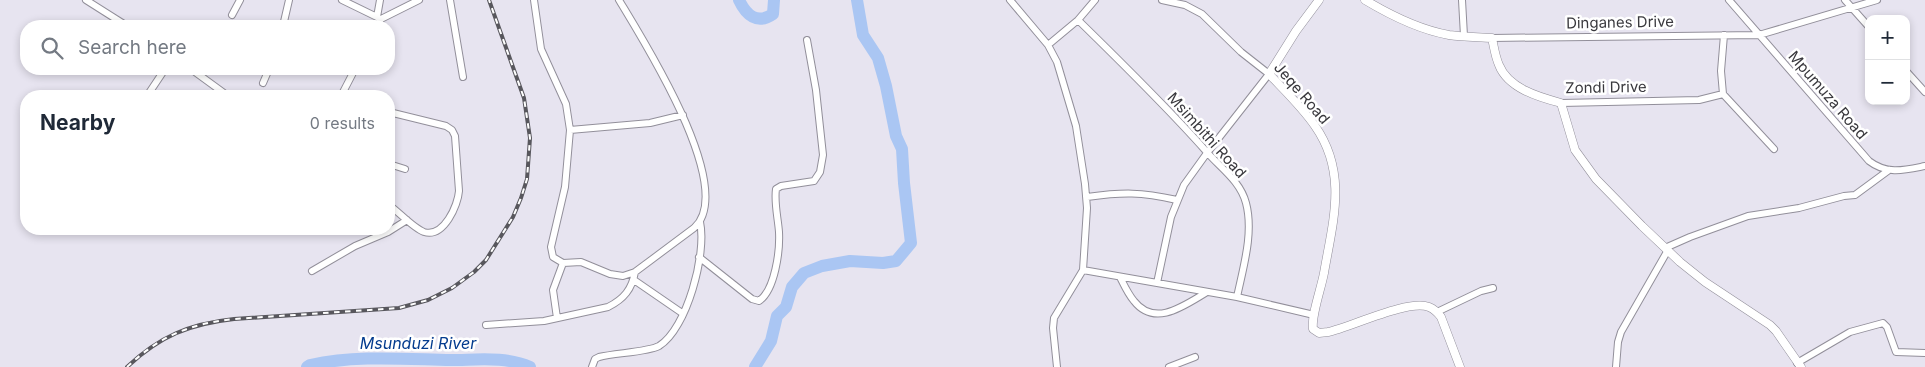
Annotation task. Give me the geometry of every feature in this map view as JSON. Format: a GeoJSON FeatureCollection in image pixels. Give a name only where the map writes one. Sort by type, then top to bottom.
{"type":"FeatureCollection","features":[{"type":"Feature","properties":{"kind":"street"},"geometry":{"type":"LineString","coordinates":[[86,0],[118,20]]}},
{"type":"Feature","properties":{"kind":"street"},"geometry":{"type":"LineString","coordinates":[[232,15],[240,0]]}},
{"type":"Feature","properties":{"kind":"street"},"geometry":{"type":"LineString","coordinates":[[284,20],[288,0]]}},
{"type":"Feature","properties":{"kind":"street"},"geometry":{"type":"LineString","coordinates":[[342,0],[379,18]]}},
{"type":"Feature","properties":{"kind":"street"},"geometry":{"type":"LineString","coordinates":[[379,18],[380,0]]}},
{"type":"Feature","properties":{"kind":"street"},"geometry":{"type":"LineString","coordinates":[[379,18],[419,0]]}},
{"type":"Feature","properties":{"kind":"street"},"geometry":{"type":"LineString","coordinates":[[450,0],[463,77]]}},
{"type":"Feature","properties":{"kind":"street"},"geometry":{"type":"LineString","coordinates":[[534,0],[541,49],[566,104],[570,130],[565,187],[552,247],[553,257],[563,263],[581,262],[614,276],[623,276],[635,272],[700,222]]}},
{"type":"Feature","properties":{"kind":"street"},"geometry":{"type":"LineString","coordinates":[[592,367],[595,359],[658,347],[670,336],[690,300],[694,286],[703,238],[700,222],[706,206],[704,180],[683,115],[619,0]]}},
{"type":"Feature","properties":{"kind":"street"},"geometry":{"type":"LineString","coordinates":[[1010,0],[1048,45],[1060,70],[1074,119],[1087,197],[1083,270],[1054,318],[1057,367]]}},
{"type":"Feature","properties":{"kind":"street"},"geometry":{"type":"LineString","coordinates":[[1048,45],[1078,20],[1095,0]]}},
{"type":"Feature","properties":{"kind":"street","name":"Jeqe Road"},"geometry":{"type":"LineString","coordinates":[[1162,0],[1185,5],[1202,14],[1241,52],[1269,74],[1316,126],[1329,150],[1334,168],[1336,188],[1333,218],[1320,294],[1314,315]]}},
{"type":"Feature","properties":{"kind":"street"},"geometry":{"type":"LineString","coordinates":[[1157,283],[1171,217],[1184,185],[1269,74],[1319,0]]}},
{"type":"Feature","properties":{"kind":"street","name":"Dinganes Drive"},"geometry":{"type":"LineString","coordinates":[[1365,0],[1416,24],[1448,34],[1492,38],[1759,35],[1877,0]]}},
{"type":"Feature","properties":{"kind":"street"},"geometry":{"type":"LineString","coordinates":[[1462,0],[1464,36]]}},
{"type":"Feature","properties":{"kind":"street","name":"Mpumuza Road"},"geometry":{"type":"LineString","coordinates":[[1729,0],[1866,158],[1876,166],[1889,170]]}},
{"type":"Feature","properties":{"kind":"street"},"geometry":{"type":"LineString","coordinates":[[1845,0],[1865,23]]}},
{"type":"Feature","properties":{"kind":"street"},"geometry":{"type":"LineString","coordinates":[[1852,8],[1853,0]]}},
{"type":"Feature","properties":{"kind":"street","name":"Msimbithi Road"},"geometry":{"type":"LineString","coordinates":[[1078,20],[1175,117],[1207,153],[1230,175],[1238,187],[1246,204],[1248,220],[1247,244],[1237,297]]}},
{"type":"Feature","properties":{"kind":"street"},"geometry":{"type":"LineString","coordinates":[[1724,35],[1720,71],[1723,94],[1774,149]]}},
{"type":"Feature","properties":{"kind":"street","name":"Zondi Drive"},"geometry":{"type":"LineString","coordinates":[[1492,38],[1499,66],[1510,80],[1529,92],[1561,103],[1699,100],[1723,94]]}},
{"type":"Feature","properties":{"kind":"street"},"geometry":{"type":"LineString","coordinates":[[699,256],[754,300],[761,300],[767,291],[774,272],[779,238],[776,189],[782,186],[814,181],[819,175],[823,159],[818,102],[807,40]]}},
{"type":"Feature","properties":{"kind":"street"},"geometry":{"type":"LineString","coordinates":[[151,90],[161,75]]}},
{"type":"Feature","properties":{"kind":"street"},"geometry":{"type":"LineString","coordinates":[[199,75],[220,90]]}},
{"type":"Feature","properties":{"kind":"street"},"geometry":{"type":"LineString","coordinates":[[263,83],[266,75]]}},
{"type":"Feature","properties":{"kind":"street"},"geometry":{"type":"LineString","coordinates":[[344,90],[352,75]]}},
{"type":"Feature","properties":{"kind":"street"},"geometry":{"type":"LineString","coordinates":[[1910,75],[1925,92]]}},
{"type":"Feature","properties":{"kind":"street"},"geometry":{"type":"LineString","coordinates":[[1561,103],[1571,141],[1582,161],[1632,216],[1666,249],[1705,282],[1776,330],[1799,365],[1850,332],[1883,323],[1887,327],[1896,352],[1925,353]]}},
{"type":"Feature","properties":{"kind":"street"},"geometry":{"type":"LineString","coordinates":[[395,113],[446,126],[452,130],[455,136],[459,191],[452,216],[441,227],[427,232],[421,230],[395,210]]}},
{"type":"Feature","properties":{"kind":"street"},"geometry":{"type":"LineString","coordinates":[[570,130],[650,123],[683,115]]}},
{"type":"Feature","properties":{"kind":"street"},"geometry":{"type":"LineString","coordinates":[[395,166],[405,168]]}},
{"type":"Feature","properties":{"kind":"street"},"geometry":{"type":"LineString","coordinates":[[1616,367],[1618,342],[1621,332],[1666,249],[1697,234],[1748,216],[1799,208],[1844,196],[1855,195],[1889,170],[1901,171],[1925,166]]}},
{"type":"Feature","properties":{"kind":"street"},"geometry":{"type":"LineString","coordinates":[[1087,197],[1135,192],[1177,200]]}},
{"type":"Feature","properties":{"kind":"street"},"geometry":{"type":"LineString","coordinates":[[395,228],[407,220]]}},
{"type":"Feature","properties":{"kind":"street"},"geometry":{"type":"LineString","coordinates":[[312,271],[355,246],[381,235]]}},
{"type":"Feature","properties":{"kind":"street"},"geometry":{"type":"LineString","coordinates":[[557,318],[553,290],[563,263]]}},
{"type":"Feature","properties":{"kind":"street"},"geometry":{"type":"LineString","coordinates":[[1083,270],[1237,297],[1314,315],[1313,330],[1319,333],[1335,330],[1408,307],[1427,306],[1437,312],[1442,320],[1460,367]]}},
{"type":"Feature","properties":{"kind":"street"},"geometry":{"type":"LineString","coordinates":[[486,325],[530,323],[608,307],[620,300],[629,291],[635,272]]}},
{"type":"Feature","properties":{"kind":"street"},"geometry":{"type":"LineString","coordinates":[[1120,277],[1134,301],[1143,309],[1153,313],[1171,312],[1207,292]]}},
{"type":"Feature","properties":{"kind":"street"},"geometry":{"type":"LineString","coordinates":[[634,280],[682,314]]}},
{"type":"Feature","properties":{"kind":"street"},"geometry":{"type":"LineString","coordinates":[[1437,312],[1481,291],[1493,288]]}},
{"type":"Feature","properties":{"kind":"street"},"geometry":{"type":"LineString","coordinates":[[1169,367],[1196,357]]}},
{"type":"Feature","properties":{"kind":"waterway","name":"Msunduzi River"},"geometry":{"type":"LineString","coordinates":[[739,0],[749,14],[762,19],[773,14],[774,0]]}},
{"type":"Feature","properties":{"kind":"waterway","name":"Msunduzi River"},"geometry":{"type":"LineString","coordinates":[[755,367],[771,341],[777,316],[786,307],[792,287],[804,273],[822,266],[850,261],[883,263],[896,261],[911,243],[902,149],[896,136],[878,58],[863,35],[857,0]]}},
{"type":"Feature","properties":{"kind":"waterway","name":"Msunduzi River"},"geometry":{"type":"LineString","coordinates":[[307,367],[328,362],[380,358],[501,360],[530,367]]}},
{"type":"Feature","properties":{"kind":"railway"},"geometry":{"type":"LineString","coordinates":[[127,367],[139,356],[163,340],[176,333],[203,324],[234,319],[399,308],[428,300],[452,288],[474,272],[486,260],[513,217],[521,198],[527,179],[530,138],[524,98],[489,0]]}}]}
